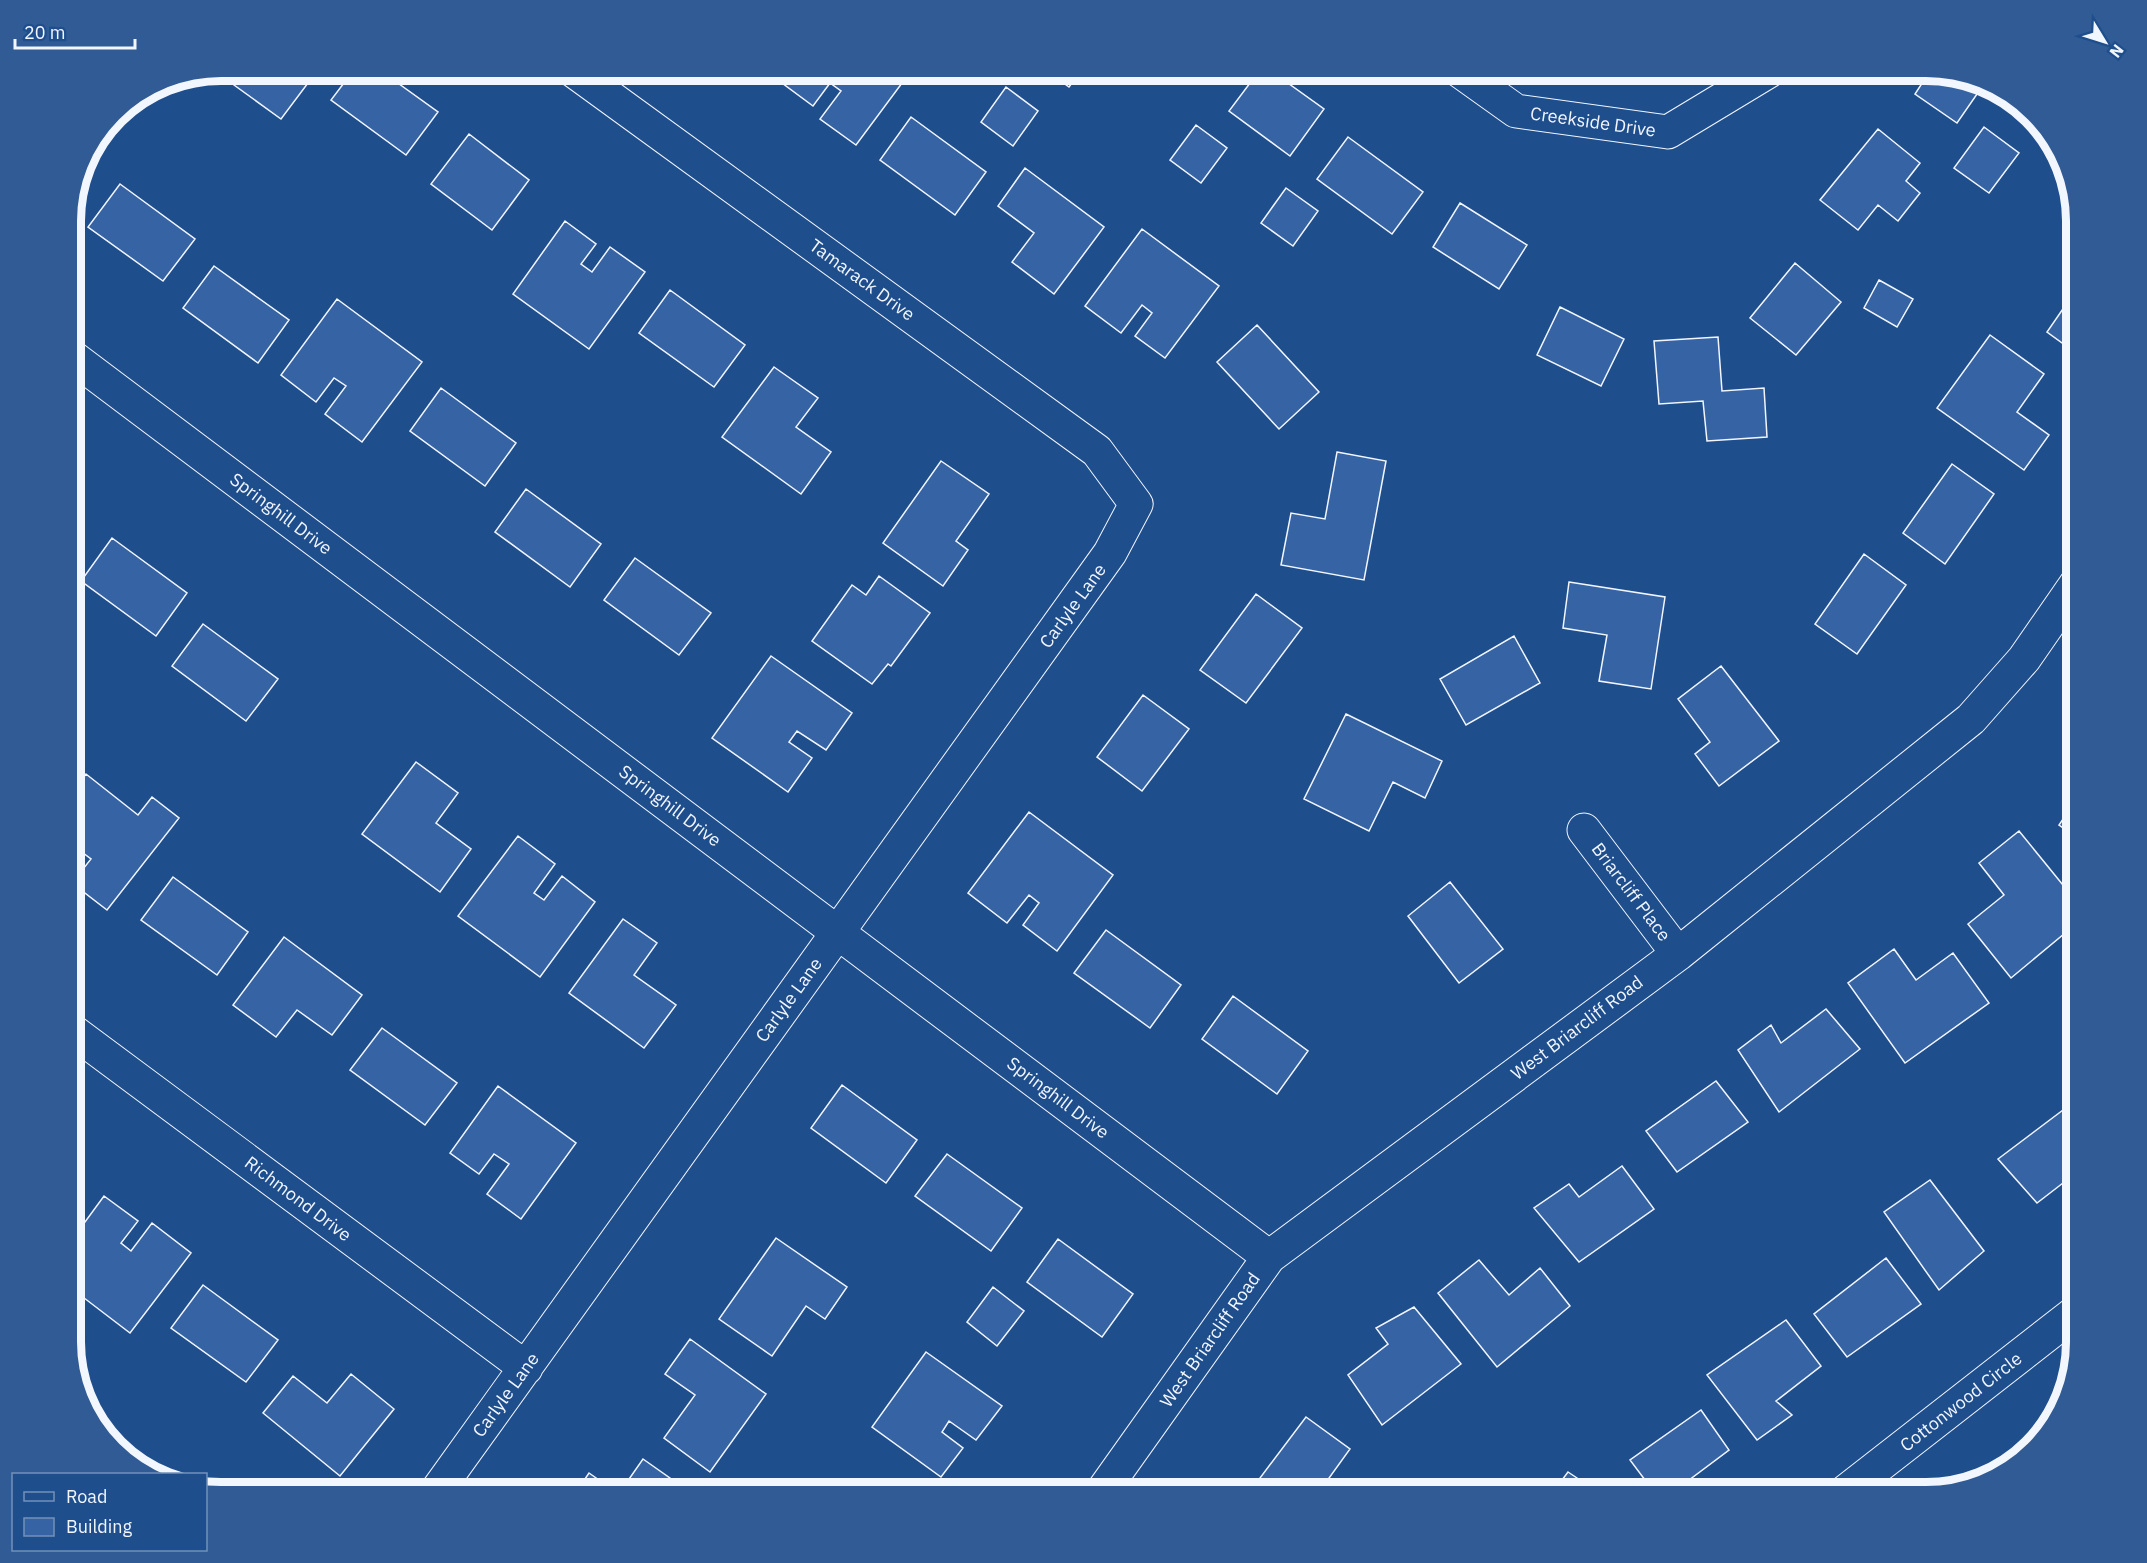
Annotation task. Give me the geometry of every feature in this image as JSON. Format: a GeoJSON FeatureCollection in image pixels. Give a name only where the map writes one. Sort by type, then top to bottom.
{"type":"FeatureCollection","features":[{"type":"Feature","properties":{"kind":"street","name":"Tamarack Drive"},"geometry":{"type":"LineString","coordinates":[[589,81],[1097,451],[1136,504]]}},
{"type":"Feature","properties":{"kind":"street","name":"Creekside Drive"},"geometry":{"type":"LineString","coordinates":[[1475,81],[1516,111],[1668,132],[1751,81]]}},
{"type":"Feature","properties":{"kind":"street","name":"Springhill Drive"},"geometry":{"type":"LineString","coordinates":[[81,364],[1269,1257]]}},
{"type":"Feature","properties":{"kind":"street","name":"Carlyle Lane"},"geometry":{"type":"LineString","coordinates":[[443,1482],[1110,553],[1136,504]]}},
{"type":"Feature","properties":{"kind":"street","name":"West Briarcliff Road"},"geometry":{"type":"LineString","coordinates":[[1109,1482],[1269,1257],[1678,954],[1971,719],[2024,658],[2066,598]]}},
{"type":"Feature","properties":{"kind":"street","name":"Briarcliff Place"},"geometry":{"type":"LineString","coordinates":[[1584,830],[1678,954]]}},
{"type":"Feature","properties":{"kind":"street","name":"Richmond Drive"},"geometry":{"type":"LineString","coordinates":[[81,1037],[526,1368]]}},
{"type":"Feature","properties":{"kind":"street","name":"Cottonwood Circle"},"geometry":{"type":"LineString","coordinates":[[1858,1482],[2066,1320]]}},
{"type":"Feature","properties":{"kind":"building"},"geometry":{"type":"Polygon","coordinates":[[[228,81],[310,81],[281,119],[228,81]]]}},
{"type":"Feature","properties":{"kind":"building"},"geometry":{"type":"Polygon","coordinates":[[[345,81],[395,81],[438,112],[406,155],[331,100],[345,81]]]}},
{"type":"Feature","properties":{"kind":"building"},"geometry":{"type":"Polygon","coordinates":[[[779,81],[904,81],[856,145],[820,119],[841,91],[830,83],[813,106],[779,81]]]}},
{"type":"Feature","properties":{"kind":"building"},"geometry":{"type":"Polygon","coordinates":[[[1061,81],[1074,81],[1069,87],[1061,81]]]}},
{"type":"Feature","properties":{"kind":"building"},"geometry":{"type":"Polygon","coordinates":[[[1252,81],[1285,81],[1324,109],[1290,156],[1229,111],[1252,81]]]}},
{"type":"Feature","properties":{"kind":"building"},"geometry":{"type":"Polygon","coordinates":[[[1923,81],[1953,84],[1979,91],[1957,123],[1915,94],[1923,81]]]}},
{"type":"Feature","properties":{"kind":"building"},"geometry":{"type":"Polygon","coordinates":[[[1006,87],[1038,111],[1013,146],[981,122],[1006,87]]]}},
{"type":"Feature","properties":{"kind":"building"},"geometry":{"type":"Polygon","coordinates":[[[911,117],[986,172],[955,215],[880,160],[911,117]]]}},
{"type":"Feature","properties":{"kind":"building"},"geometry":{"type":"Polygon","coordinates":[[[1196,125],[1227,148],[1201,183],[1170,160],[1196,125]]]}},
{"type":"Feature","properties":{"kind":"building"},"geometry":{"type":"Polygon","coordinates":[[[1984,127],[2019,153],[1989,193],[1954,168],[1984,127]]]}},
{"type":"Feature","properties":{"kind":"building"},"geometry":{"type":"Polygon","coordinates":[[[1878,129],[1920,163],[1906,181],[1920,193],[1898,221],[1878,205],[1858,230],[1820,200],[1878,129]]]}},
{"type":"Feature","properties":{"kind":"building"},"geometry":{"type":"Polygon","coordinates":[[[469,134],[529,180],[492,230],[431,184],[469,134]]]}},
{"type":"Feature","properties":{"kind":"building"},"geometry":{"type":"Polygon","coordinates":[[[1348,137],[1423,192],[1392,234],[1317,179],[1348,137]]]}},
{"type":"Feature","properties":{"kind":"building"},"geometry":{"type":"Polygon","coordinates":[[[1025,168],[1104,227],[1054,294],[1012,262],[1034,233],[998,206],[1025,168]]]}},
{"type":"Feature","properties":{"kind":"building"},"geometry":{"type":"Polygon","coordinates":[[[120,184],[195,239],[163,281],[88,227],[120,184]]]}},
{"type":"Feature","properties":{"kind":"building"},"geometry":{"type":"Polygon","coordinates":[[[1286,188],[1318,211],[1293,246],[1261,223],[1286,188]]]}},
{"type":"Feature","properties":{"kind":"building"},"geometry":{"type":"Polygon","coordinates":[[[1460,203],[1527,245],[1499,289],[1433,247],[1460,203]]]}},
{"type":"Feature","properties":{"kind":"building"},"geometry":{"type":"Polygon","coordinates":[[[565,221],[596,244],[581,264],[592,272],[610,247],[645,272],[589,349],[513,294],[565,221]]]}},
{"type":"Feature","properties":{"kind":"building"},"geometry":{"type":"Polygon","coordinates":[[[1142,229],[1219,286],[1165,358],[1135,336],[1152,313],[1142,305],[1121,333],[1085,306],[1142,229]]]}},
{"type":"Feature","properties":{"kind":"building"},"geometry":{"type":"Polygon","coordinates":[[[1795,263],[1841,302],[1796,355],[1750,318],[1795,263]]]}},
{"type":"Feature","properties":{"kind":"building"},"geometry":{"type":"Polygon","coordinates":[[[214,266],[289,320],[258,363],[183,308],[214,266]]]}},
{"type":"Feature","properties":{"kind":"building"},"geometry":{"type":"Polygon","coordinates":[[[1879,280],[1913,299],[1897,327],[1864,308],[1879,280]]]}},
{"type":"Feature","properties":{"kind":"building"},"geometry":{"type":"Polygon","coordinates":[[[670,290],[745,345],[714,387],[639,333],[670,290]]]}},
{"type":"Feature","properties":{"kind":"building"},"geometry":{"type":"Polygon","coordinates":[[[337,299],[422,362],[362,442],[325,414],[346,386],[334,378],[316,402],[281,375],[337,299]]]}},
{"type":"Feature","properties":{"kind":"building"},"geometry":{"type":"Polygon","coordinates":[[[2066,304],[2066,346],[2047,332],[2066,304]]]}},
{"type":"Feature","properties":{"kind":"building"},"geometry":{"type":"Polygon","coordinates":[[[1560,307],[1624,339],[1601,386],[1537,355],[1560,307]]]}},
{"type":"Feature","properties":{"kind":"building"},"geometry":{"type":"Polygon","coordinates":[[[1257,325],[1319,392],[1279,429],[1217,362],[1257,325]]]}},
{"type":"Feature","properties":{"kind":"building"},"geometry":{"type":"Polygon","coordinates":[[[1990,335],[2044,374],[2017,412],[2049,435],[2024,470],[1937,408],[1990,335]]]}},
{"type":"Feature","properties":{"kind":"building"},"geometry":{"type":"Polygon","coordinates":[[[1718,337],[1722,391],[1764,388],[1767,437],[1707,441],[1703,401],[1659,404],[1654,341],[1718,337]]]}},
{"type":"Feature","properties":{"kind":"building"},"geometry":{"type":"Polygon","coordinates":[[[774,367],[818,398],[796,427],[831,452],[801,494],[722,437],[774,367]]]}},
{"type":"Feature","properties":{"kind":"building"},"geometry":{"type":"Polygon","coordinates":[[[441,388],[516,443],[485,486],[410,431],[441,388]]]}},
{"type":"Feature","properties":{"kind":"building"},"geometry":{"type":"Polygon","coordinates":[[[1337,452],[1386,461],[1364,580],[1281,565],[1291,513],[1325,519],[1337,452]]]}},
{"type":"Feature","properties":{"kind":"building"},"geometry":{"type":"Polygon","coordinates":[[[941,461],[989,494],[956,541],[968,550],[943,586],[883,543],[941,461]]]}},
{"type":"Feature","properties":{"kind":"building"},"geometry":{"type":"Polygon","coordinates":[[[1952,464],[1994,494],[1945,564],[1903,533],[1952,464]]]}},
{"type":"Feature","properties":{"kind":"building"},"geometry":{"type":"Polygon","coordinates":[[[526,489],[601,544],[570,587],[495,532],[526,489]]]}},
{"type":"Feature","properties":{"kind":"building"},"geometry":{"type":"Polygon","coordinates":[[[112,538],[187,593],[156,636],[81,581],[112,538]]]}},
{"type":"Feature","properties":{"kind":"building"},"geometry":{"type":"Polygon","coordinates":[[[1864,554],[1906,585],[1857,654],[1815,624],[1864,554]]]}},
{"type":"Feature","properties":{"kind":"building"},"geometry":{"type":"Polygon","coordinates":[[[635,558],[711,613],[679,655],[604,600],[635,558]]]}},
{"type":"Feature","properties":{"kind":"building"},"geometry":{"type":"Polygon","coordinates":[[[879,576],[930,613],[891,666],[888,664],[872,684],[812,641],[852,585],[866,595],[879,576]]]}},
{"type":"Feature","properties":{"kind":"building"},"geometry":{"type":"Polygon","coordinates":[[[1569,582],[1665,597],[1651,689],[1599,681],[1607,635],[1563,628],[1569,582]]]}},
{"type":"Feature","properties":{"kind":"building"},"geometry":{"type":"Polygon","coordinates":[[[1256,594],[1302,628],[1246,703],[1200,670],[1256,594]]]}},
{"type":"Feature","properties":{"kind":"building"},"geometry":{"type":"Polygon","coordinates":[[[203,624],[278,679],[246,721],[172,666],[203,624]]]}},
{"type":"Feature","properties":{"kind":"building"},"geometry":{"type":"Polygon","coordinates":[[[1514,636],[1540,683],[1466,725],[1440,679],[1514,636]]]}},
{"type":"Feature","properties":{"kind":"building"},"geometry":{"type":"Polygon","coordinates":[[[771,656],[852,713],[826,750],[797,731],[789,742],[812,758],[788,792],[712,738],[771,656]]]}},
{"type":"Feature","properties":{"kind":"building"},"geometry":{"type":"Polygon","coordinates":[[[1721,666],[1779,741],[1719,786],[1695,754],[1710,742],[1678,699],[1721,666]]]}},
{"type":"Feature","properties":{"kind":"building"},"geometry":{"type":"Polygon","coordinates":[[[1143,695],[1189,729],[1142,791],[1097,757],[1143,695]]]}},
{"type":"Feature","properties":{"kind":"building"},"geometry":{"type":"Polygon","coordinates":[[[1346,714],[1442,761],[1425,798],[1393,782],[1369,831],[1304,799],[1346,714]]]}},
{"type":"Feature","properties":{"kind":"building"},"geometry":{"type":"Polygon","coordinates":[[[416,762],[458,793],[436,823],[471,849],[440,892],[362,834],[416,762]]]}},
{"type":"Feature","properties":{"kind":"building"},"geometry":{"type":"Polygon","coordinates":[[[86,774],[138,815],[152,797],[179,818],[107,910],[81,890],[81,872],[91,859],[81,852],[81,781],[86,774]]]}},
{"type":"Feature","properties":{"kind":"building"},"geometry":{"type":"Polygon","coordinates":[[[1029,812],[1113,875],[1057,951],[1023,925],[1039,903],[1029,895],[1007,923],[968,893],[1029,812]]]}},
{"type":"Feature","properties":{"kind":"building"},"geometry":{"type":"Polygon","coordinates":[[[2066,815],[2066,830],[2059,825],[2066,815]]]}},
{"type":"Feature","properties":{"kind":"building"},"geometry":{"type":"Polygon","coordinates":[[[2019,831],[2066,889],[2066,932],[2011,978],[1968,924],[2004,895],[1979,863],[2019,831]]]}},
{"type":"Feature","properties":{"kind":"building"},"geometry":{"type":"Polygon","coordinates":[[[518,836],[555,864],[534,893],[544,900],[562,876],[595,902],[540,977],[458,916],[518,836]]]}},
{"type":"Feature","properties":{"kind":"building"},"geometry":{"type":"Polygon","coordinates":[[[173,877],[248,932],[217,975],[141,920],[173,877]]]}},
{"type":"Feature","properties":{"kind":"building"},"geometry":{"type":"Polygon","coordinates":[[[1450,882],[1503,949],[1459,983],[1408,916],[1450,882]]]}},
{"type":"Feature","properties":{"kind":"building"},"geometry":{"type":"Polygon","coordinates":[[[623,919],[657,943],[634,975],[676,1005],[644,1048],[569,993],[623,919]]]}},
{"type":"Feature","properties":{"kind":"building"},"geometry":{"type":"Polygon","coordinates":[[[1106,930],[1181,985],[1150,1028],[1074,973],[1106,930]]]}},
{"type":"Feature","properties":{"kind":"building"},"geometry":{"type":"Polygon","coordinates":[[[284,937],[362,995],[332,1035],[297,1010],[276,1037],[233,1005],[284,937]]]}},
{"type":"Feature","properties":{"kind":"building"},"geometry":{"type":"Polygon","coordinates":[[[1894,949],[1916,980],[1953,953],[1989,1003],[1905,1063],[1848,983],[1894,949]]]}},
{"type":"Feature","properties":{"kind":"building"},"geometry":{"type":"Polygon","coordinates":[[[1233,996],[1308,1051],[1277,1094],[1202,1039],[1233,996]]]}},
{"type":"Feature","properties":{"kind":"building"},"geometry":{"type":"Polygon","coordinates":[[[1826,1009],[1860,1049],[1779,1112],[1738,1050],[1771,1025],[1781,1043],[1826,1009]]]}},
{"type":"Feature","properties":{"kind":"building"},"geometry":{"type":"Polygon","coordinates":[[[382,1028],[457,1083],[425,1125],[350,1070],[382,1028]]]}},
{"type":"Feature","properties":{"kind":"building"},"geometry":{"type":"Polygon","coordinates":[[[1716,1081],[1748,1122],[1677,1172],[1646,1131],[1716,1081]]]}},
{"type":"Feature","properties":{"kind":"building"},"geometry":{"type":"Polygon","coordinates":[[[842,1085],[917,1140],[886,1183],[811,1128],[842,1085]]]}},
{"type":"Feature","properties":{"kind":"building"},"geometry":{"type":"Polygon","coordinates":[[[498,1086],[576,1143],[521,1219],[487,1194],[509,1164],[494,1154],[479,1174],[450,1153],[498,1086]]]}},
{"type":"Feature","properties":{"kind":"building"},"geometry":{"type":"Polygon","coordinates":[[[2066,1108],[2066,1181],[2037,1203],[1998,1159],[2066,1108]]]}},
{"type":"Feature","properties":{"kind":"building"},"geometry":{"type":"Polygon","coordinates":[[[947,1154],[1022,1208],[991,1251],[915,1196],[947,1154]]]}},
{"type":"Feature","properties":{"kind":"building"},"geometry":{"type":"Polygon","coordinates":[[[1622,1166],[1654,1209],[1579,1262],[1534,1208],[1569,1184],[1579,1197],[1622,1166]]]}},
{"type":"Feature","properties":{"kind":"building"},"geometry":{"type":"Polygon","coordinates":[[[1930,1180],[1984,1251],[1939,1290],[1884,1212],[1930,1180]]]}},
{"type":"Feature","properties":{"kind":"building"},"geometry":{"type":"Polygon","coordinates":[[[104,1196],[138,1221],[121,1243],[131,1251],[152,1223],[191,1253],[130,1333],[81,1296],[81,1227],[104,1196]]]}},
{"type":"Feature","properties":{"kind":"building"},"geometry":{"type":"Polygon","coordinates":[[[776,1238],[847,1287],[825,1319],[806,1306],[772,1356],[719,1319],[776,1238]]]}},
{"type":"Feature","properties":{"kind":"building"},"geometry":{"type":"Polygon","coordinates":[[[1058,1239],[1133,1294],[1102,1337],[1027,1282],[1058,1239]]]}},
{"type":"Feature","properties":{"kind":"building"},"geometry":{"type":"Polygon","coordinates":[[[1886,1258],[1921,1304],[1847,1357],[1814,1314],[1886,1258]]]}},
{"type":"Feature","properties":{"kind":"building"},"geometry":{"type":"Polygon","coordinates":[[[1479,1260],[1509,1295],[1540,1268],[1570,1306],[1497,1367],[1438,1293],[1479,1260]]]}},
{"type":"Feature","properties":{"kind":"building"},"geometry":{"type":"Polygon","coordinates":[[[203,1285],[278,1340],[246,1382],[171,1328],[203,1285]]]}},
{"type":"Feature","properties":{"kind":"building"},"geometry":{"type":"Polygon","coordinates":[[[993,1287],[1024,1311],[997,1346],[967,1322],[993,1287]]]}},
{"type":"Feature","properties":{"kind":"building"},"geometry":{"type":"Polygon","coordinates":[[[1414,1307],[1461,1364],[1382,1425],[1348,1375],[1388,1344],[1376,1328],[1414,1307]]]}},
{"type":"Feature","properties":{"kind":"building"},"geometry":{"type":"Polygon","coordinates":[[[1786,1320],[1821,1366],[1776,1401],[1792,1415],[1757,1440],[1707,1375],[1786,1320]]]}},
{"type":"Feature","properties":{"kind":"building"},"geometry":{"type":"Polygon","coordinates":[[[690,1339],[766,1394],[710,1472],[664,1438],[695,1395],[665,1374],[690,1339]]]}},
{"type":"Feature","properties":{"kind":"building"},"geometry":{"type":"Polygon","coordinates":[[[926,1352],[1002,1406],[976,1440],[949,1421],[942,1432],[963,1448],[941,1477],[872,1427],[926,1352]]]}},
{"type":"Feature","properties":{"kind":"building"},"geometry":{"type":"Polygon","coordinates":[[[351,1374],[394,1409],[340,1476],[263,1413],[293,1376],[327,1403],[351,1374]]]}},
{"type":"Feature","properties":{"kind":"building"},"geometry":{"type":"Polygon","coordinates":[[[1701,1410],[1729,1450],[1686,1482],[1646,1482],[1630,1460],[1701,1410]]]}},
{"type":"Feature","properties":{"kind":"building"},"geometry":{"type":"Polygon","coordinates":[[[1306,1417],[1350,1449],[1326,1482],[1257,1482],[1306,1417]]]}},
{"type":"Feature","properties":{"kind":"building"},"geometry":{"type":"Polygon","coordinates":[[[643,1459],[676,1482],[627,1482],[643,1459]]]}},
{"type":"Feature","properties":{"kind":"building"},"geometry":{"type":"Polygon","coordinates":[[[1568,1472],[1583,1482],[1560,1482],[1568,1472]]]}},
{"type":"Feature","properties":{"kind":"building"},"geometry":{"type":"Polygon","coordinates":[[[589,1473],[602,1482],[583,1482],[589,1473]]]}}]}
